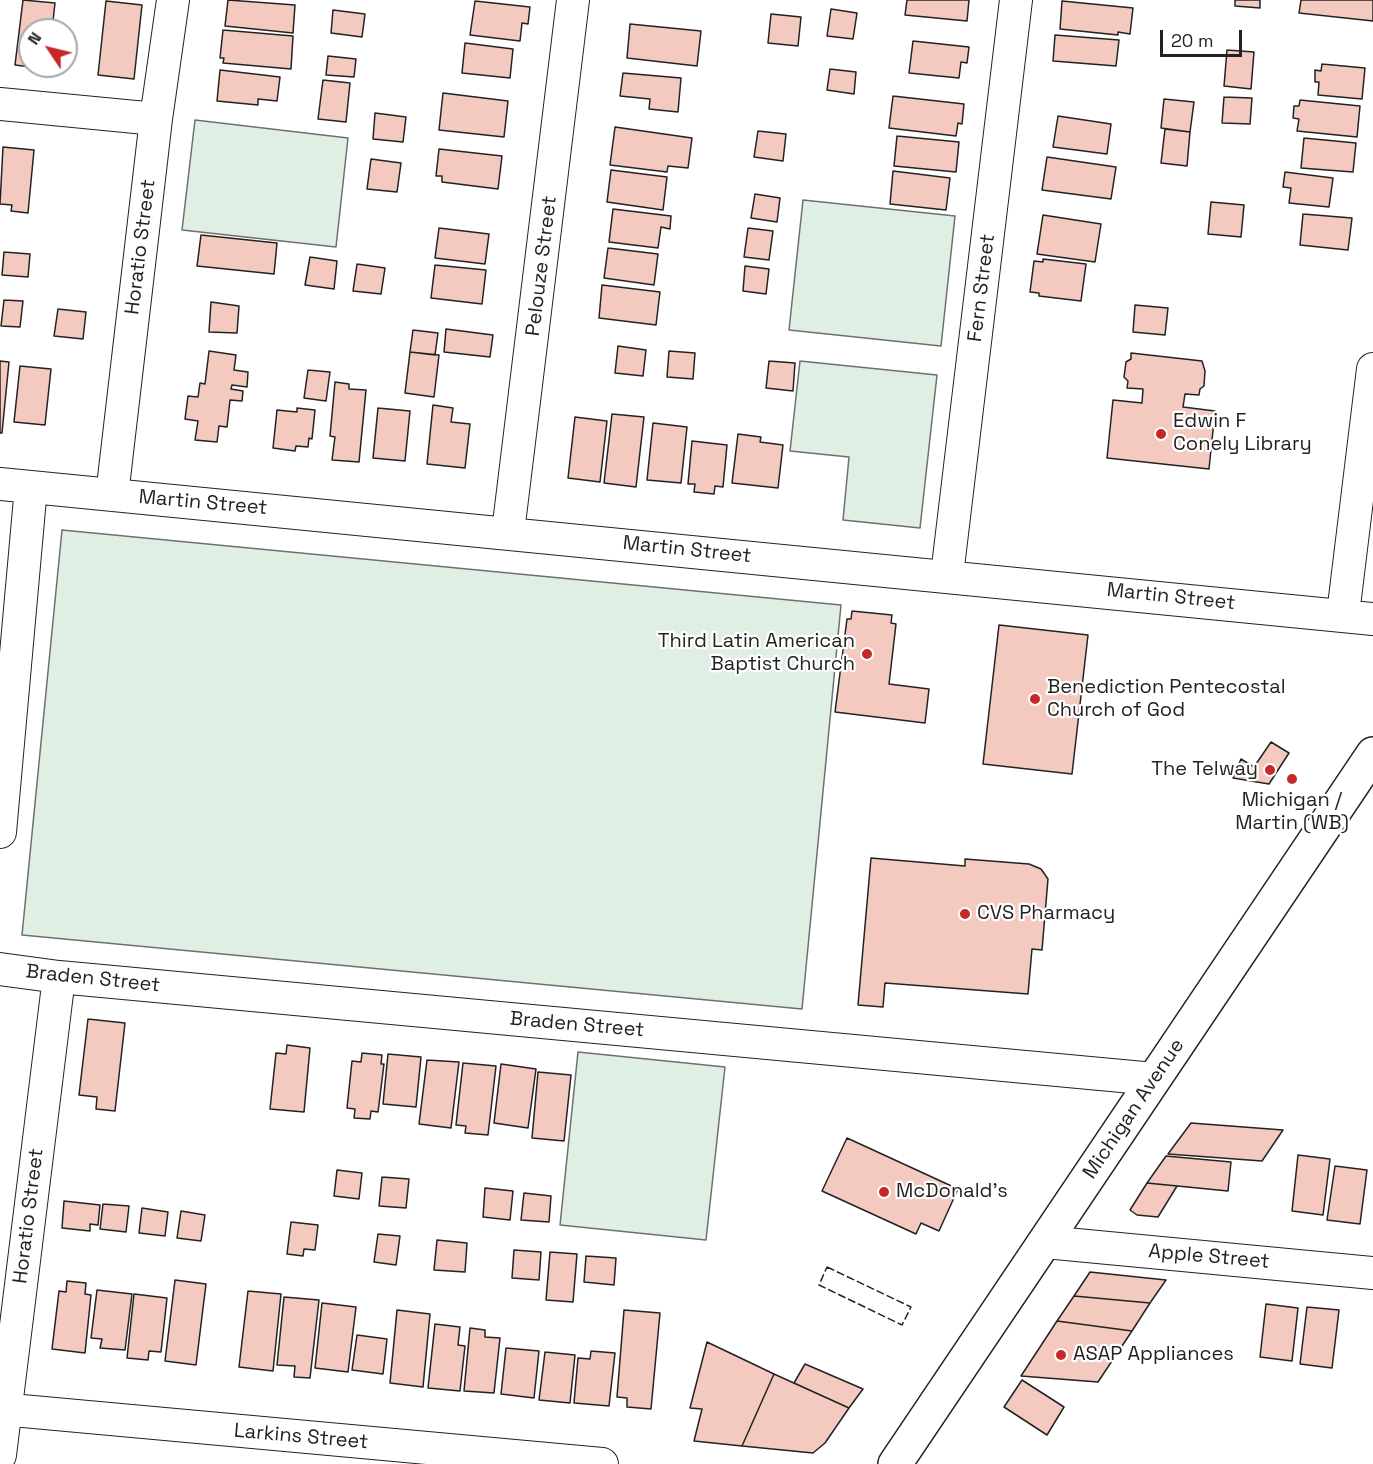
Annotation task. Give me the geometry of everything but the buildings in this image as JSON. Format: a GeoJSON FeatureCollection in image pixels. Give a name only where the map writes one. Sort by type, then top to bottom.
{"type":"FeatureCollection","features":[{"type":"Feature","properties":{"kind":"main road","name":"Michigan Avenue"},"geometry":{"type":"LineString","coordinates":[[895,1464],[1373,754]]}},
{"type":"Feature","properties":{"kind":"street","name":"Horatio Street"},"geometry":{"type":"LineString","coordinates":[[112,495],[156,119],[173,0]]}},
{"type":"Feature","properties":{"kind":"street","name":"Pelouze Street"},"geometry":{"type":"LineString","coordinates":[[508,532],[573,0]]}},
{"type":"Feature","properties":{"kind":"street","name":"Fern Street"},"geometry":{"type":"LineString","coordinates":[[947,575],[1016,0]]}},
{"type":"Feature","properties":{"kind":"street"},"geometry":{"type":"LineString","coordinates":[[0,104],[156,119]]}},
{"type":"Feature","properties":{"kind":"street"},"geometry":{"type":"LineString","coordinates":[[1358,616],[1373,369]]}},
{"type":"Feature","properties":{"kind":"street","name":"Martin Street"},"geometry":{"type":"LineString","coordinates":[[0,484],[1358,616]]}},
{"type":"Feature","properties":{"kind":"street"},"geometry":{"type":"LineString","coordinates":[[0,832],[31,487]]}},
{"type":"Feature","properties":{"kind":"street","name":"Braden Street"},"geometry":{"type":"LineString","coordinates":[[0,969],[59,977],[1154,1079]]}},
{"type":"Feature","properties":{"kind":"street","name":"Horatio Street"},"geometry":{"type":"LineString","coordinates":[[0,1455],[3,1409],[59,977]]}},
{"type":"Feature","properties":{"kind":"street","name":"Apple Street"},"geometry":{"type":"LineString","coordinates":[[1045,1242],[1373,1273]]}},
{"type":"Feature","properties":{"kind":"street","name":"Larkins Street"},"geometry":{"type":"LineString","coordinates":[[3,1409],[602,1464]]}},
{"type":"Feature","properties":{"kind":"green space"},"geometry":{"type":"Polygon","coordinates":[[[195,120],[348,138],[336,247],[182,230],[195,120]]]}},
{"type":"Feature","properties":{"kind":"green space"},"geometry":{"type":"Polygon","coordinates":[[[803,200],[955,216],[941,346],[789,330],[803,200]]]}},
{"type":"Feature","properties":{"kind":"green space"},"geometry":{"type":"Polygon","coordinates":[[[800,361],[937,375],[920,528],[843,520],[849,457],[790,451],[800,361]]]}},
{"type":"Feature","properties":{"kind":"green space"},"geometry":{"type":"Polygon","coordinates":[[[62,530],[841,605],[802,1009],[22,935],[62,530]]]}},
{"type":"Feature","properties":{"kind":"green space"},"geometry":{"type":"Polygon","coordinates":[[[578,1052],[725,1067],[706,1240],[560,1225],[578,1052]]]}},
{"type":"Feature","properties":{"kind":"fence"},"geometry":{"type":"LineString","coordinates":[[827,1267],[911,1307],[902,1325],[819,1285],[827,1267]]}},
{"type":"Feature","properties":{"kind":"place","name":"Edwin F Conely Library"},"geometry":{"type":"Point","coordinates":[1161,434]}},
{"type":"Feature","properties":{"kind":"place","name":"Third Latin American Baptist Church"},"geometry":{"type":"Point","coordinates":[867,654]}},
{"type":"Feature","properties":{"kind":"place","name":"Benediction Pentecostal Church of God"},"geometry":{"type":"Point","coordinates":[1035,699]}},
{"type":"Feature","properties":{"kind":"place","name":"The Telway"},"geometry":{"type":"Point","coordinates":[1270,770]}},
{"type":"Feature","properties":{"kind":"place","name":"Michigan / Martin (WB)"},"geometry":{"type":"Point","coordinates":[1292,779]}},
{"type":"Feature","properties":{"kind":"place","name":"CVS Pharmacy"},"geometry":{"type":"Point","coordinates":[965,914]}},
{"type":"Feature","properties":{"kind":"place","name":"McDonald's"},"geometry":{"type":"Point","coordinates":[884,1192]}},
{"type":"Feature","properties":{"kind":"place","name":"ASAP Appliances"},"geometry":{"type":"Point","coordinates":[1061,1355]}}]}
